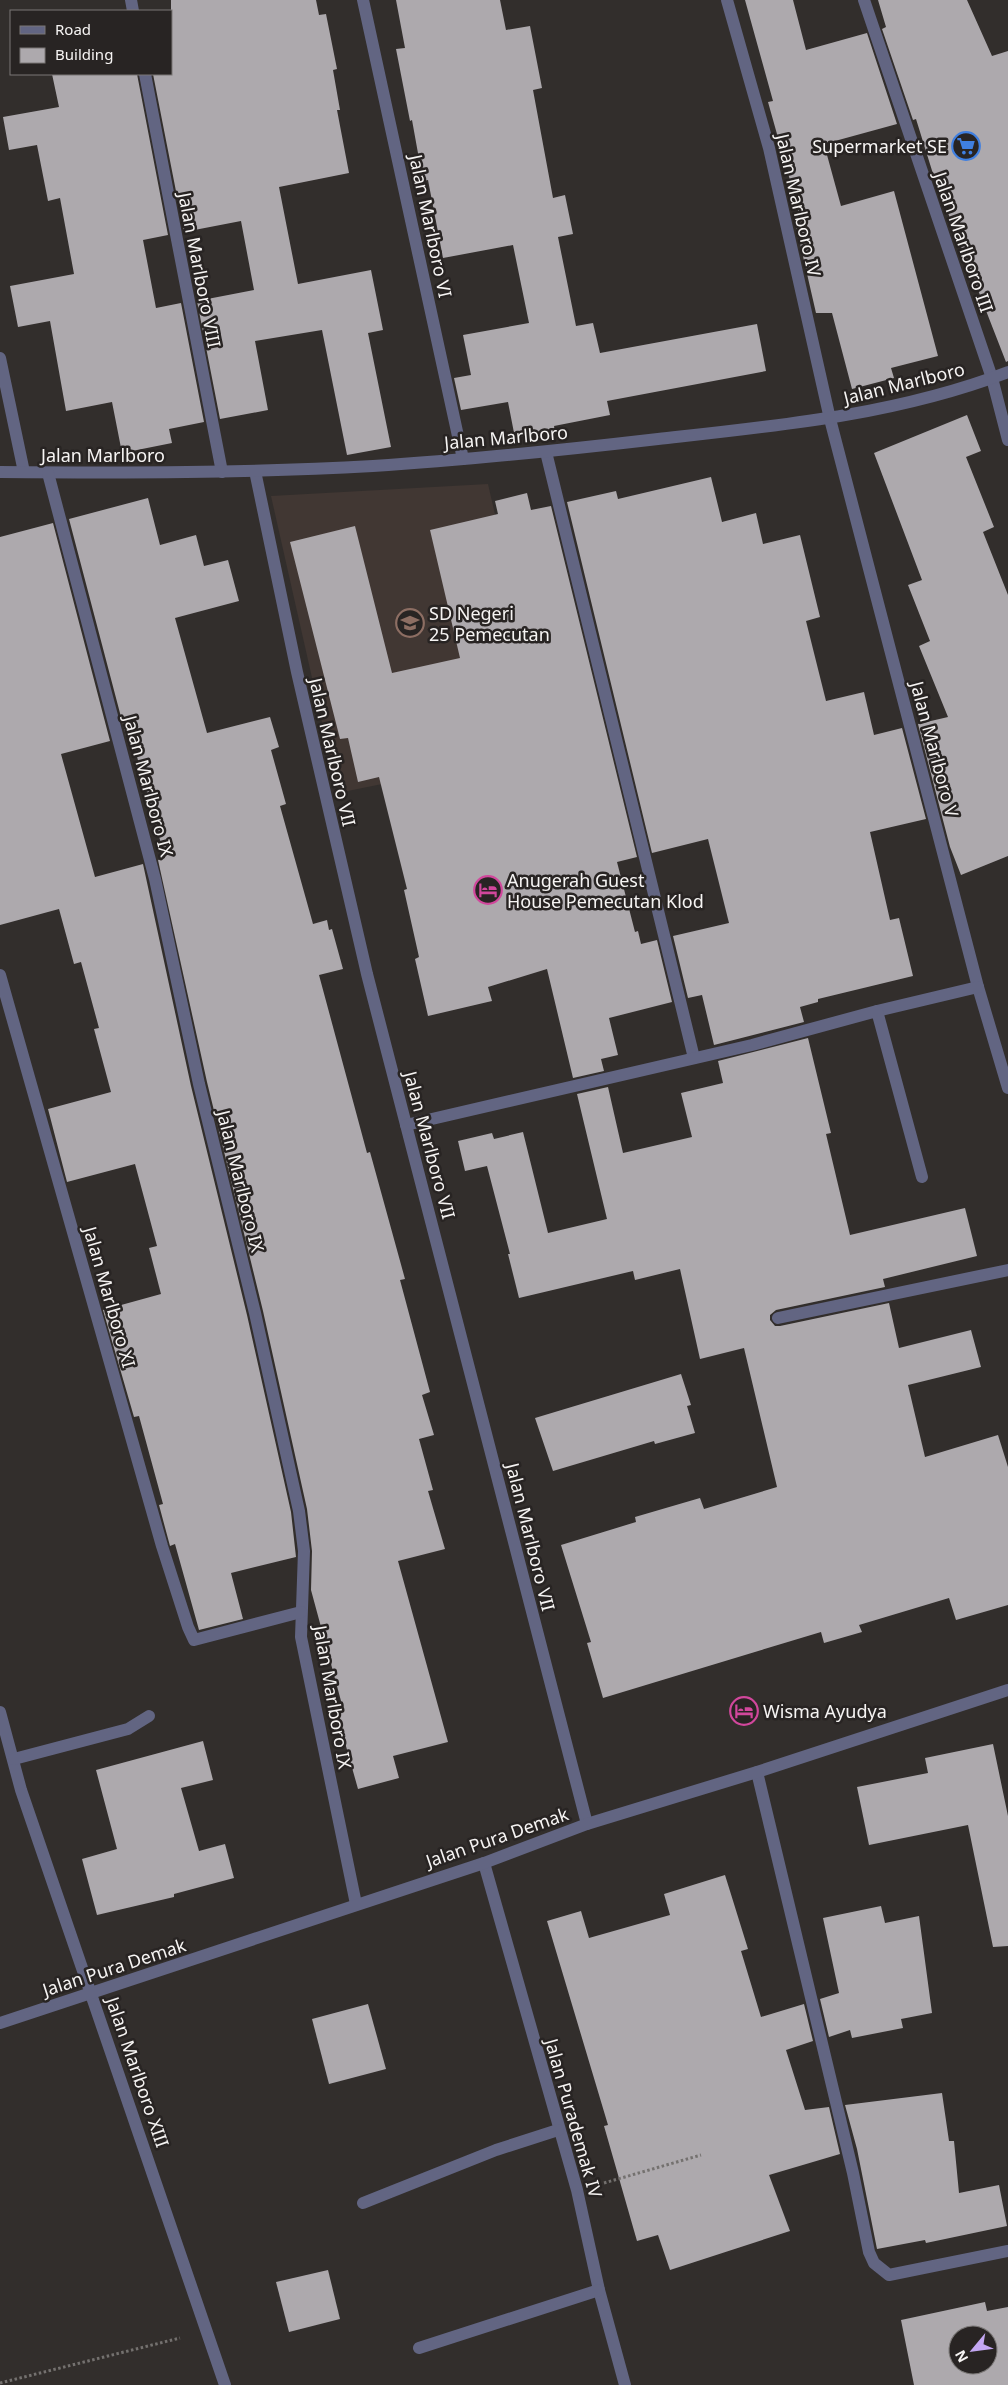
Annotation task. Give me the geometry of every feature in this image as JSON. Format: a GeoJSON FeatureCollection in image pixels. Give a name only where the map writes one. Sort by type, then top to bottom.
{"type":"FeatureCollection","features":[{"type":"Feature","properties":{"kind":"street","name":"Jalan Marlboro VI"},"geometry":{"type":"LineString","coordinates":[[363,0],[463,459]]}},
{"type":"Feature","properties":{"kind":"street","name":"Jalan Marlboro IV"},"geometry":{"type":"LineString","coordinates":[[727,0],[769,148],[830,419]]}},
{"type":"Feature","properties":{"kind":"street","name":"Jalan Marlboro III"},"geometry":{"type":"LineString","coordinates":[[864,0],[992,378],[1008,440]]}},
{"type":"Feature","properties":{"kind":"street","name":"Jalan Marlboro VIII"},"geometry":{"type":"LineString","coordinates":[[145,75],[222,472]]}},
{"type":"Feature","properties":{"kind":"street"},"geometry":{"type":"LineString","coordinates":[[0,358],[24,472]]}},
{"type":"Feature","properties":{"kind":"street","name":"Jalan Marlboro"},"geometry":{"type":"LineString","coordinates":[[0,472],[254,471],[372,466],[546,452],[830,419],[940,394],[1008,372]]}},
{"type":"Feature","properties":{"kind":"street","name":"Jalan Marlboro V"},"geometry":{"type":"LineString","coordinates":[[830,419],[978,986],[1008,1088]]}},
{"type":"Feature","properties":{"kind":"street"},"geometry":{"type":"LineString","coordinates":[[546,452],[694,1058]]}},
{"type":"Feature","properties":{"kind":"street","name":"Jalan Marlboro VII"},"geometry":{"type":"LineString","coordinates":[[254,471],[327,806],[406,1125],[587,1824]]}},
{"type":"Feature","properties":{"kind":"street","name":"Jalan Marlboro IX"},"geometry":{"type":"LineString","coordinates":[[48,473],[155,879],[199,1084],[300,1512],[304,1551],[301,1637],[305,1665],[356,1904]]}},
{"type":"Feature","properties":{"kind":"street","name":"Jalan Marlboro XI"},"geometry":{"type":"LineString","coordinates":[[0,975],[162,1546],[194,1640],[301,1612]]}},
{"type":"Feature","properties":{"kind":"street"},"geometry":{"type":"LineString","coordinates":[[406,1125],[781,1038],[877,1011],[978,986]]}},
{"type":"Feature","properties":{"kind":"street"},"geometry":{"type":"LineString","coordinates":[[877,1011],[922,1177]]}},
{"type":"Feature","properties":{"kind":"street"},"geometry":{"type":"LineString","coordinates":[[778,1318],[1008,1270]]}},
{"type":"Feature","properties":{"kind":"street","name":"Jalan Pura Demak"},"geometry":{"type":"LineString","coordinates":[[0,2023],[484,1863],[587,1824],[758,1772],[1008,1690]]}},
{"type":"Feature","properties":{"kind":"street","name":"Jalan Marlboro XIII"},"geometry":{"type":"LineString","coordinates":[[0,1712],[22,1790],[225,2385]]}},
{"type":"Feature","properties":{"kind":"street"},"geometry":{"type":"LineString","coordinates":[[14,1759],[128,1729],[149,1716]]}},
{"type":"Feature","properties":{"kind":"street"},"geometry":{"type":"LineString","coordinates":[[758,1772],[853,2174],[869,2252],[874,2263],[888,2275],[1008,2251]]}},
{"type":"Feature","properties":{"kind":"street","name":"Jalan Purademak IV"},"geometry":{"type":"LineString","coordinates":[[484,1863],[558,2130],[577,2190],[599,2290],[625,2385]]}},
{"type":"Feature","properties":{"kind":"street"},"geometry":{"type":"LineString","coordinates":[[363,2203],[496,2150],[558,2130]]}},
{"type":"Feature","properties":{"kind":"street"},"geometry":{"type":"LineString","coordinates":[[419,2348],[599,2290]]}},
{"type":"Feature","properties":{"kind":"path"},"geometry":{"type":"LineString","coordinates":[[577,2190],[701,2155]]}},
{"type":"Feature","properties":{"kind":"path"},"geometry":{"type":"LineString","coordinates":[[0,2383],[207,2331]]}},
{"type":"Feature","properties":{"kind":"shaded area","name":"SD Negeri 25 Pemecutan"},"geometry":{"type":"Polygon","coordinates":[[[488,484],[549,750],[338,793],[271,496],[488,484]]]}},
{"type":"Feature","properties":{"kind":"building"},"geometry":{"type":"Polygon","coordinates":[[[171,0],[316,0],[319,15],[326,14],[337,69],[333,70],[340,110],[337,110],[349,173],[279,187],[298,284],[371,270],[383,330],[368,333],[391,447],[347,455],[322,330],[255,341],[268,410],[220,419],[197,301],[254,290],[241,221],[184,232],[153,75],[172,75],[171,0]]]}},
{"type":"Feature","properties":{"kind":"building"},"geometry":{"type":"Polygon","coordinates":[[[396,0],[500,0],[506,30],[530,26],[542,88],[533,90],[553,198],[565,195],[573,234],[558,237],[576,326],[593,323],[600,353],[757,324],[766,371],[607,401],[610,415],[554,426],[555,431],[515,438],[508,402],[461,410],[454,378],[471,375],[463,335],[529,323],[513,245],[443,258],[428,180],[423,181],[396,49],[405,48],[396,0]]]}},
{"type":"Feature","properties":{"kind":"building"},"geometry":{"type":"Polygon","coordinates":[[[745,0],[793,0],[806,50],[867,33],[897,124],[824,144],[841,206],[894,191],[938,356],[891,368],[894,378],[852,389],[832,313],[816,313],[794,217],[800,216],[768,102],[773,101],[745,0]]]}},
{"type":"Feature","properties":{"kind":"building","name":"Supermarket SE"},"geometry":{"type":"Polygon","coordinates":[[[878,0],[967,0],[992,56],[1008,51],[1008,361],[1006,362],[934,177],[916,119],[913,120],[882,29],[886,27],[878,0]]]}},
{"type":"Feature","properties":{"kind":"building"},"geometry":{"type":"Polygon","coordinates":[[[52,75],[137,75],[168,235],[143,240],[156,308],[181,303],[204,422],[169,429],[172,443],[122,453],[112,402],[66,411],[50,321],[18,327],[10,286],[74,274],[60,198],[48,201],[37,145],[9,150],[3,117],[59,107],[52,75]]]}},
{"type":"Feature","properties":{"kind":"building"},"geometry":{"type":"Polygon","coordinates":[[[967,415],[981,451],[966,457],[994,527],[983,532],[1008,595],[1008,856],[961,875],[950,847],[918,724],[948,717],[919,646],[930,641],[908,585],[922,580],[874,453],[967,415]]]}},
{"type":"Feature","properties":{"kind":"building"},"geometry":{"type":"Polygon","coordinates":[[[711,477],[722,522],[756,513],[763,544],[800,535],[820,617],[806,621],[826,701],[864,692],[874,735],[902,728],[926,819],[870,832],[890,920],[899,918],[913,976],[818,999],[818,1002],[800,1007],[804,1022],[714,1045],[702,995],[688,998],[673,936],[729,923],[708,839],[652,853],[567,502],[616,491],[618,499],[711,477]]]}},
{"type":"Feature","properties":{"kind":"building"},"geometry":{"type":"Polygon","coordinates":[[[527,493],[531,510],[551,506],[637,857],[617,862],[635,932],[638,931],[641,944],[657,940],[672,1002],[609,1018],[618,1055],[601,1059],[604,1071],[573,1078],[547,969],[488,987],[492,1001],[428,1016],[415,959],[419,957],[404,890],[407,889],[379,777],[358,782],[348,738],[340,739],[290,542],[355,526],[392,673],[460,658],[430,530],[498,514],[495,501],[527,493]]]}},
{"type":"Feature","properties":{"kind":"building"},"geometry":{"type":"Polygon","coordinates":[[[148,498],[160,545],[196,535],[204,566],[228,560],[239,601],[175,618],[207,733],[270,717],[279,747],[271,750],[286,804],[280,806],[313,924],[327,920],[329,930],[332,929],[343,969],[319,975],[367,1153],[370,1152],[405,1279],[400,1280],[430,1392],[422,1395],[434,1435],[419,1439],[433,1490],[428,1491],[445,1549],[398,1561],[448,1742],[393,1756],[399,1778],[358,1789],[337,1714],[344,1712],[311,1590],[312,1551],[307,1509],[263,1311],[207,1082],[158,860],[165,858],[131,735],[126,736],[69,519],[148,498]]]}},
{"type":"Feature","properties":{"kind":"building"},"geometry":{"type":"Polygon","coordinates":[[[53,523],[110,741],[61,754],[95,877],[143,864],[191,1086],[247,1315],[291,1512],[296,1557],[231,1573],[243,1619],[199,1630],[175,1544],[170,1546],[159,1505],[163,1504],[139,1416],[134,1417],[103,1310],[161,1294],[149,1248],[157,1246],[135,1164],[67,1182],[48,1109],[111,1092],[94,1029],[99,1028],[81,962],[74,964],[59,909],[0,925],[0,537],[53,523]]]}},
{"type":"Feature","properties":{"kind":"building"},"geometry":{"type":"Polygon","coordinates":[[[808,1038],[831,1133],[826,1134],[850,1235],[965,1208],[977,1256],[883,1279],[885,1287],[776,1310],[770,1315],[770,1320],[775,1326],[780,1326],[889,1303],[899,1348],[971,1330],[981,1367],[908,1385],[925,1457],[998,1435],[1008,1467],[1008,1605],[956,1620],[949,1598],[859,1625],[862,1632],[824,1643],[821,1632],[603,1698],[587,1643],[591,1642],[561,1545],[636,1522],[635,1517],[700,1498],[704,1509],[777,1487],[744,1348],[700,1359],[680,1269],[635,1280],[633,1271],[519,1298],[508,1254],[510,1254],[487,1166],[465,1171],[458,1141],[492,1133],[494,1139],[523,1132],[548,1233],[607,1219],[577,1094],[608,1087],[623,1153],[692,1137],[681,1093],[723,1083],[718,1061],[808,1038]]]}},
{"type":"Feature","properties":{"kind":"building"},"geometry":{"type":"Polygon","coordinates":[[[681,1374],[691,1405],[687,1406],[695,1433],[655,1444],[654,1441],[553,1471],[535,1418],[681,1374]]]}},
{"type":"Feature","properties":{"kind":"building"},"geometry":{"type":"Polygon","coordinates":[[[203,1741],[213,1780],[181,1788],[199,1851],[225,1844],[234,1878],[174,1894],[174,1897],[97,1915],[82,1859],[117,1849],[96,1770],[203,1741]]]}},
{"type":"Feature","properties":{"kind":"building"},"geometry":{"type":"Polygon","coordinates":[[[993,1744],[1008,1816],[1008,1946],[993,1947],[968,1825],[869,1845],[857,1787],[928,1773],[925,1758],[993,1744]]]}},
{"type":"Feature","properties":{"kind":"building"},"geometry":{"type":"Polygon","coordinates":[[[725,1875],[748,1949],[741,1951],[761,2017],[804,2004],[813,2041],[786,2050],[805,2110],[829,2107],[840,2154],[769,2175],[790,2231],[670,2270],[658,2235],[637,2241],[604,2126],[608,2125],[547,1921],[581,1911],[589,1938],[670,1915],[664,1894],[725,1875]]]}},
{"type":"Feature","properties":{"kind":"building"},"geometry":{"type":"Polygon","coordinates":[[[881,1906],[885,1923],[919,1916],[932,2013],[901,2019],[903,2028],[852,2038],[850,2030],[829,2037],[820,1999],[839,1993],[823,1918],[881,1906]]]}},
{"type":"Feature","properties":{"kind":"building"},"geometry":{"type":"Polygon","coordinates":[[[368,2004],[386,2069],[329,2084],[312,2019],[368,2004]]]}},
{"type":"Feature","properties":{"kind":"building"},"geometry":{"type":"Polygon","coordinates":[[[942,2093],[949,2141],[954,2141],[959,2193],[999,2185],[1007,2226],[926,2243],[925,2240],[877,2249],[857,2149],[845,2105],[942,2093]]]}},
{"type":"Feature","properties":{"kind":"building"},"geometry":{"type":"Polygon","coordinates":[[[328,2270],[340,2319],[289,2332],[276,2282],[328,2270]]]}},
{"type":"Feature","properties":{"kind":"building"},"geometry":{"type":"Polygon","coordinates":[[[985,2302],[987,2311],[1008,2307],[1008,2385],[914,2385],[901,2320],[985,2302]]]}},
{"type":"Feature","properties":{"kind":"place","name":"Supermarket SE"},"geometry":{"type":"Point","coordinates":[966,146]}},
{"type":"Feature","properties":{"kind":"place","name":"SD Negeri 25 Pemecutan"},"geometry":{"type":"Point","coordinates":[410,623]}},
{"type":"Feature","properties":{"kind":"place","name":"Anugerah Guest House Pemecutan Klod"},"geometry":{"type":"Point","coordinates":[488,890]}},
{"type":"Feature","properties":{"kind":"place","name":"Wisma Ayudya"},"geometry":{"type":"Point","coordinates":[744,1711]}}]}
